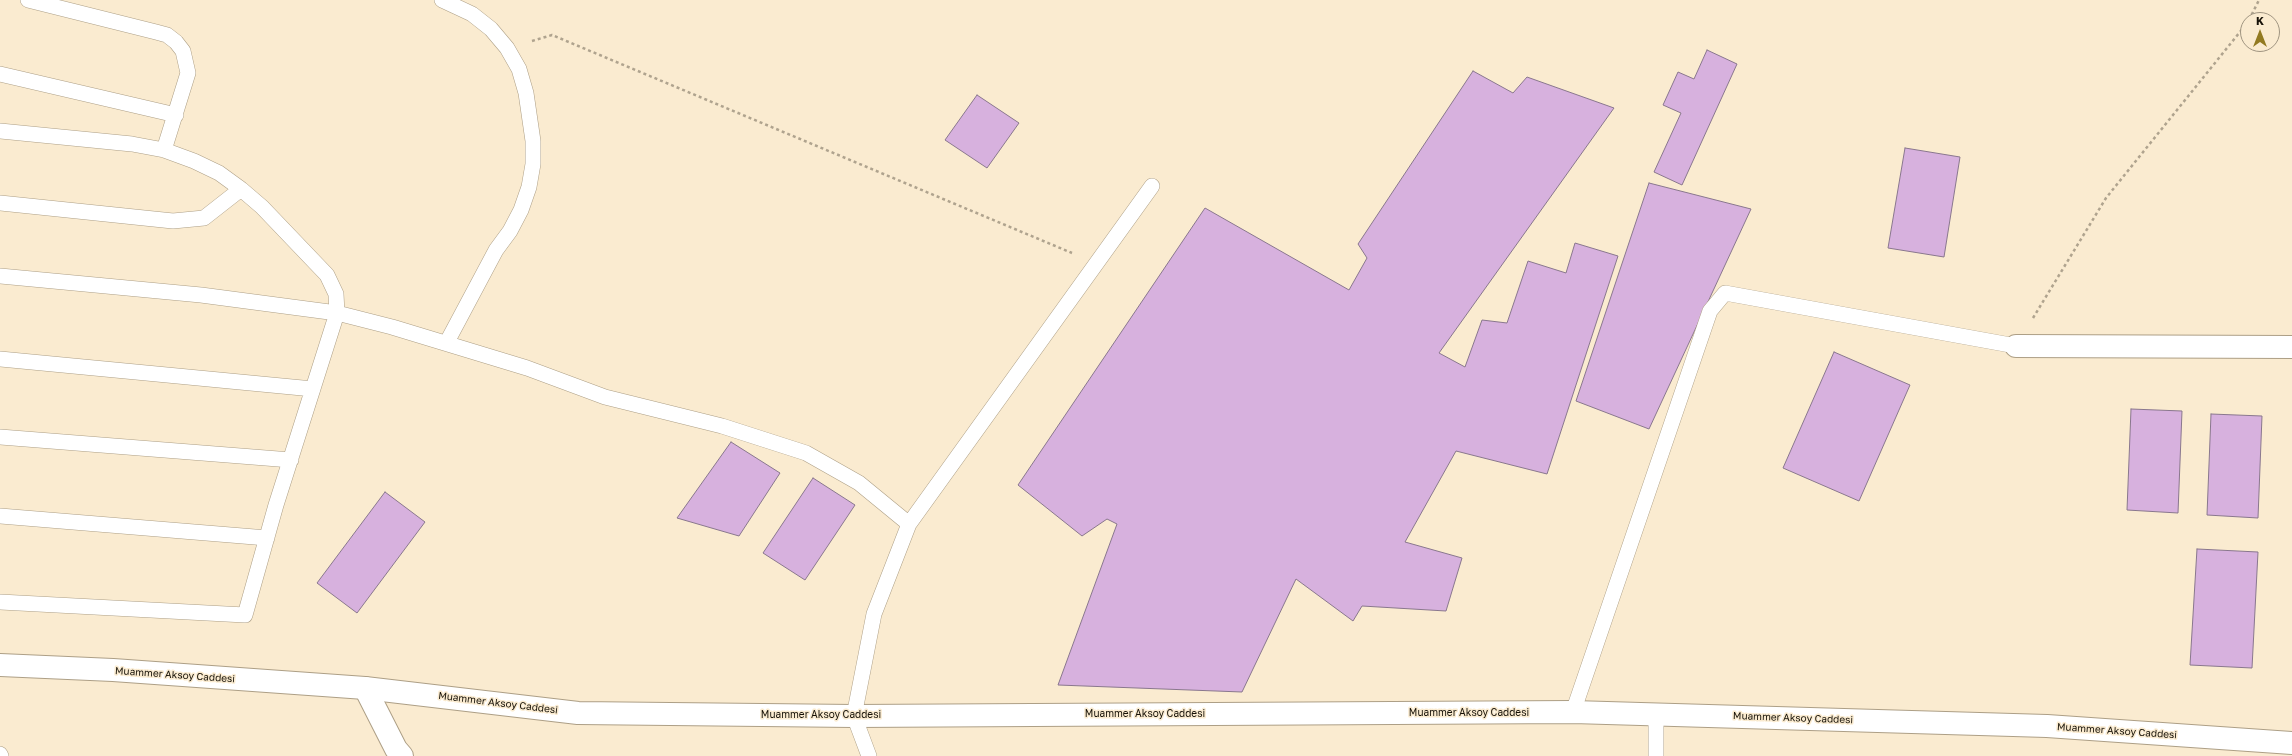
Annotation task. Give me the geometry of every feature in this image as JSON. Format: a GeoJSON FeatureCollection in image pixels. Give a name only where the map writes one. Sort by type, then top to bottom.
{"type":"FeatureCollection","features":[{"type":"Feature","properties":{"kind":"street"},"geometry":{"type":"LineString","coordinates":[[2016,346],[2292,347]]}},
{"type":"Feature","properties":{"kind":"street","name":"Muammer Aksoy Caddesi"},"geometry":{"type":"LineString","coordinates":[[0,665],[113,670],[364,688],[578,713],[854,716],[1573,712],[2047,726],[2292,743]]}},
{"type":"Feature","properties":{"kind":"street"},"geometry":{"type":"LineString","coordinates":[[364,688],[396,749],[402,756]]}},
{"type":"Feature","properties":{"kind":"lane"},"geometry":{"type":"LineString","coordinates":[[28,0],[167,35],[176,42],[183,51],[188,73],[164,150]]}},
{"type":"Feature","properties":{"kind":"lane"},"geometry":{"type":"LineString","coordinates":[[442,0],[472,14],[491,29],[506,48],[519,69],[526,93],[533,140],[533,164],[529,187],[521,210],[510,231],[496,250],[447,342]]}},
{"type":"Feature","properties":{"kind":"lane"},"geometry":{"type":"LineString","coordinates":[[0,74],[176,115]]}},
{"type":"Feature","properties":{"kind":"lane"},"geometry":{"type":"LineString","coordinates":[[0,131],[132,144],[164,150],[194,160],[218,173],[241,189],[262,207],[327,275],[336,294],[337,314],[267,538],[245,615],[0,602]]}},
{"type":"Feature","properties":{"kind":"lane"},"geometry":{"type":"LineString","coordinates":[[869,756],[854,716],[874,614],[909,524],[1152,186]]}},
{"type":"Feature","properties":{"kind":"lane"},"geometry":{"type":"LineString","coordinates":[[0,203],[173,221],[204,218],[241,189]]}},
{"type":"Feature","properties":{"kind":"lane"},"geometry":{"type":"LineString","coordinates":[[0,276],[201,295],[337,314],[447,342],[527,368],[605,397],[722,426],[806,453],[859,483],[909,524]]}},
{"type":"Feature","properties":{"kind":"lane"},"geometry":{"type":"LineString","coordinates":[[1573,712],[1710,311],[1725,293],[2016,346]]}},
{"type":"Feature","properties":{"kind":"lane"},"geometry":{"type":"LineString","coordinates":[[0,359],[313,389]]}},
{"type":"Feature","properties":{"kind":"lane"},"geometry":{"type":"LineString","coordinates":[[0,437],[291,460]]}},
{"type":"Feature","properties":{"kind":"lane"},"geometry":{"type":"LineString","coordinates":[[0,516],[267,538]]}},
{"type":"Feature","properties":{"kind":"lane"},"geometry":{"type":"LineString","coordinates":[[1656,714],[1656,756]]}},
{"type":"Feature","properties":{"kind":"path"},"geometry":{"type":"LineString","coordinates":[[2253,12],[2259,0]]}},
{"type":"Feature","properties":{"kind":"path"},"geometry":{"type":"LineString","coordinates":[[2016,346],[2106,198],[2240,32]]}},
{"type":"Feature","properties":{"kind":"path"},"geometry":{"type":"LineString","coordinates":[[506,48],[552,35],[1096,263]]}},
{"type":"Feature","properties":{"kind":"building"},"geometry":{"type":"Polygon","coordinates":[[[1707,50],[1737,64],[1682,185],[1654,172],[1681,113],[1663,105],[1678,72],[1694,79],[1707,50]]]}},
{"type":"Feature","properties":{"kind":"building"},"geometry":{"type":"Polygon","coordinates":[[[1473,71],[1513,93],[1527,77],[1614,108],[1439,353],[1465,367],[1482,320],[1507,323],[1528,261],[1566,273],[1575,243],[1618,256],[1547,474],[1456,451],[1405,542],[1462,558],[1446,611],[1362,606],[1353,621],[1296,579],[1242,692],[1058,685],[1117,524],[1107,519],[1082,536],[1018,485],[1205,208],[1349,290],[1367,258],[1358,244],[1473,71]]]}},
{"type":"Feature","properties":{"kind":"building"},"geometry":{"type":"Polygon","coordinates":[[[977,95],[1019,123],[987,168],[945,140],[977,95]]]}},
{"type":"Feature","properties":{"kind":"building"},"geometry":{"type":"Polygon","coordinates":[[[1905,148],[1960,157],[1944,257],[1888,248],[1905,148]]]}},
{"type":"Feature","properties":{"kind":"building"},"geometry":{"type":"Polygon","coordinates":[[[1649,183],[1751,209],[1649,429],[1576,401],[1649,183]]]}},
{"type":"Feature","properties":{"kind":"building"},"geometry":{"type":"Polygon","coordinates":[[[1834,352],[1910,385],[1859,501],[1783,468],[1834,352]]]}},
{"type":"Feature","properties":{"kind":"building"},"geometry":{"type":"Polygon","coordinates":[[[2131,409],[2182,411],[2178,513],[2127,510],[2131,409]]]}},
{"type":"Feature","properties":{"kind":"building"},"geometry":{"type":"Polygon","coordinates":[[[2211,414],[2262,416],[2258,518],[2207,515],[2211,414]]]}},
{"type":"Feature","properties":{"kind":"building"},"geometry":{"type":"Polygon","coordinates":[[[731,442],[780,473],[739,536],[677,518],[731,442]]]}},
{"type":"Feature","properties":{"kind":"building"},"geometry":{"type":"Polygon","coordinates":[[[813,478],[855,505],[805,580],[763,553],[813,478]]]}},
{"type":"Feature","properties":{"kind":"building"},"geometry":{"type":"Polygon","coordinates":[[[385,492],[425,522],[357,613],[317,583],[385,492]]]}},
{"type":"Feature","properties":{"kind":"building"},"geometry":{"type":"Polygon","coordinates":[[[2197,549],[2258,552],[2252,668],[2190,665],[2197,549]]]}}]}
